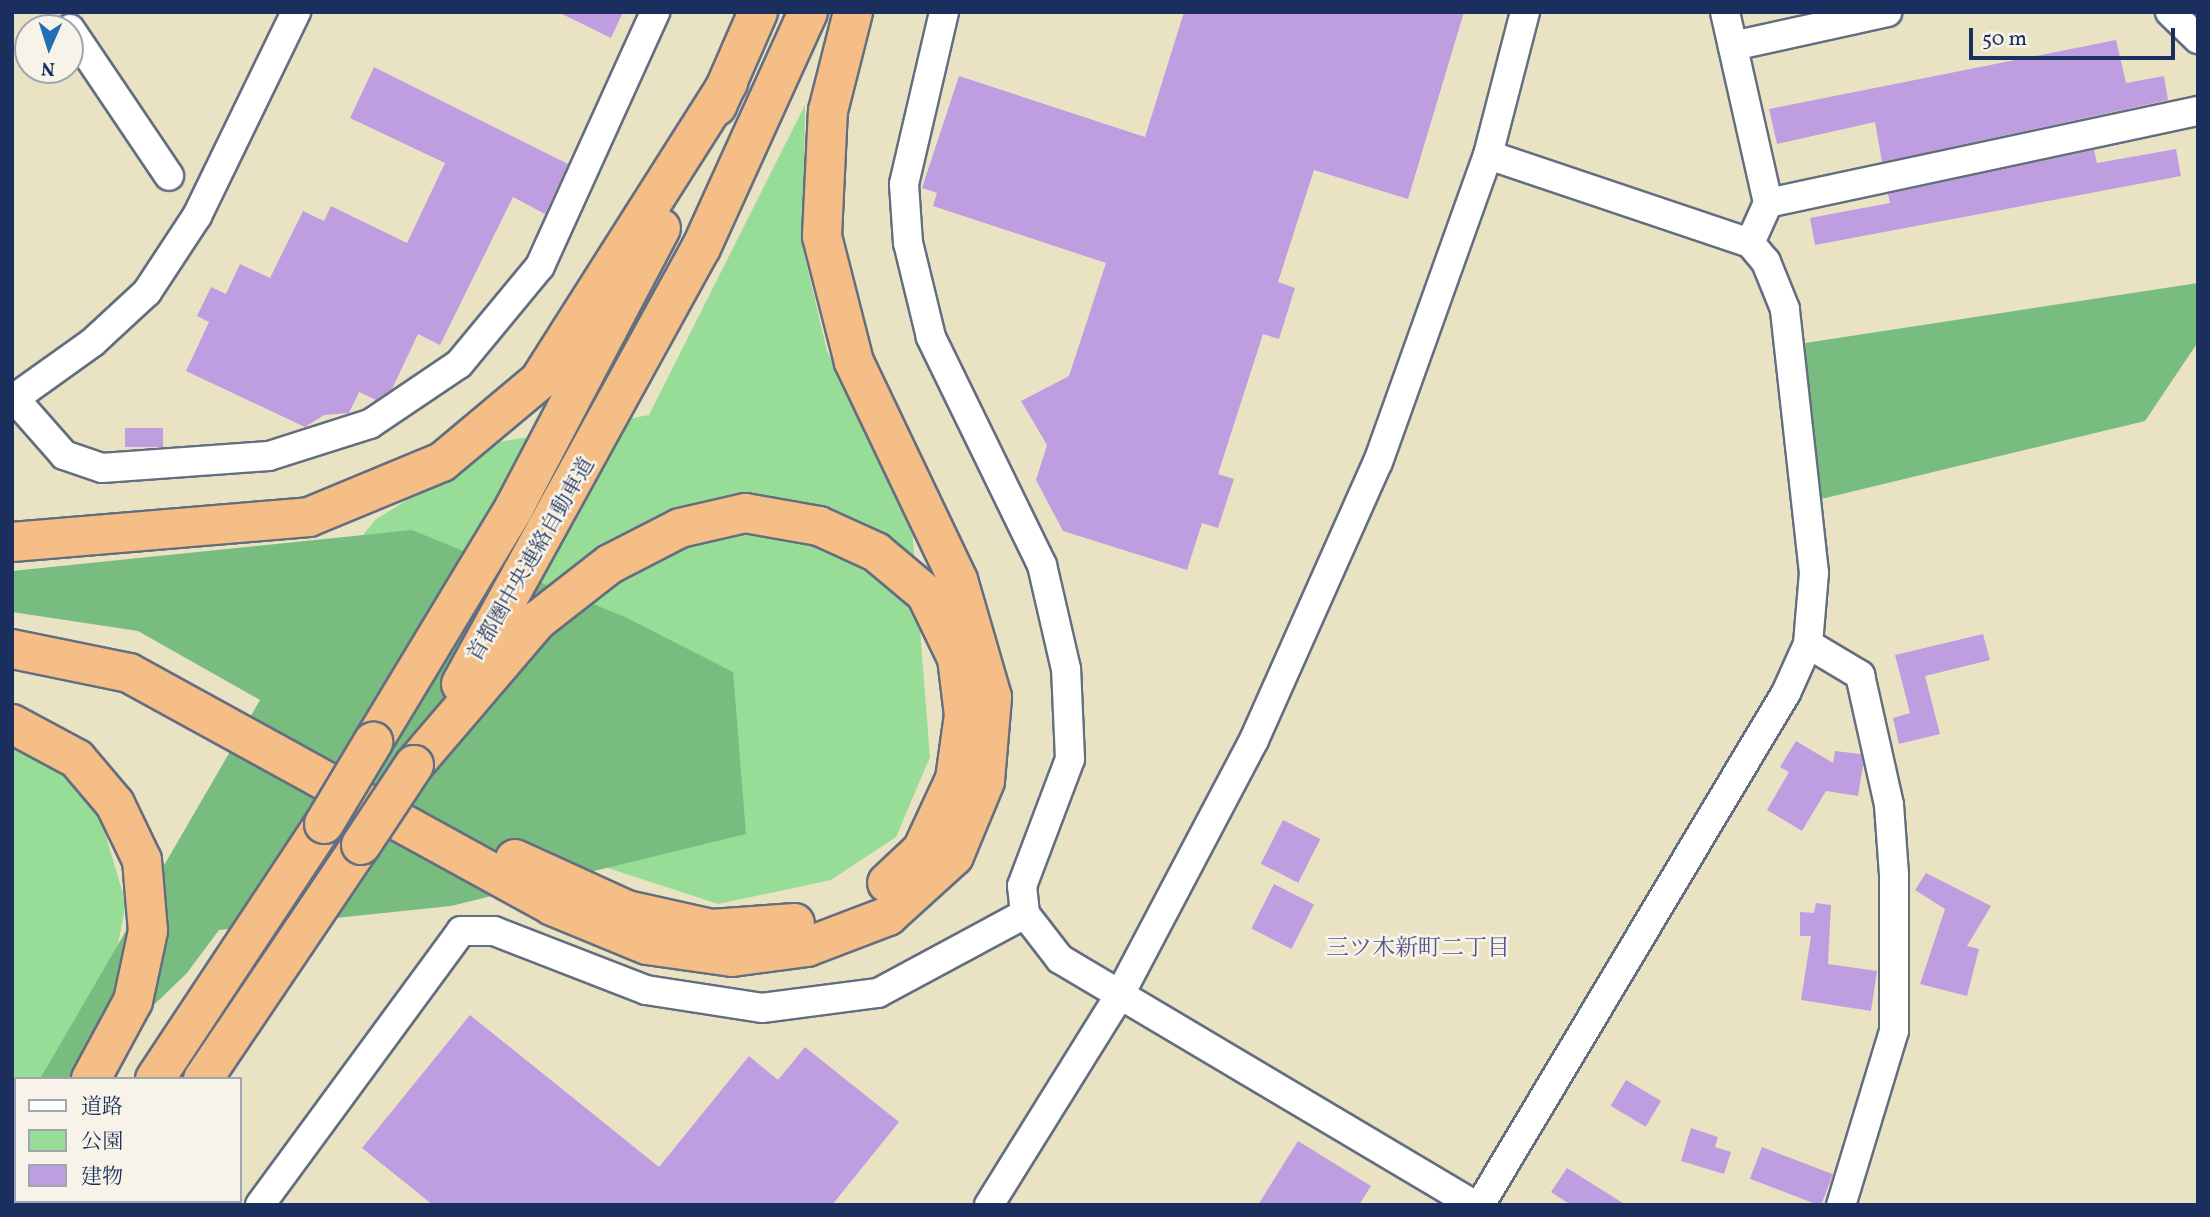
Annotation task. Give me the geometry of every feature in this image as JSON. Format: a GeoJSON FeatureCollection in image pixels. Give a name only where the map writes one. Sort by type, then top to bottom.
{"type":"FeatureCollection","features":[{"type":"Feature","properties":{"kind":"highway","name":"首都圏中央連絡自動車道"},"geometry":{"type":"LineString","coordinates":[[156,1077],[324,824],[540,461],[629,296],[758,12]]}},
{"type":"Feature","properties":{"kind":"highway","name":"首都圏中央連絡自動車道"},"geometry":{"type":"LineString","coordinates":[[204,1077],[415,765],[701,248],[808,12]]}},
{"type":"Feature","properties":{"kind":"highway"},"geometry":{"type":"LineString","coordinates":[[12,649],[129,673],[541,900],[647,946],[732,957],[807,947],[888,916],[954,856],[985,780],[992,697],[958,580],[853,362],[822,236],[828,111],[853,12]]}},
{"type":"Feature","properties":{"kind":"highway"},"geometry":{"type":"LineString","coordinates":[[12,542],[309,517],[442,462],[539,382],[728,83]]}},
{"type":"Feature","properties":{"kind":"highway"},"geometry":{"type":"LineString","coordinates":[[12,627],[124,647],[195,679],[482,844],[627,910],[712,929],[778,928],[868,900],[922,849],[955,779],[964,715],[957,658],[926,594],[876,552],[819,526],[745,513],[680,528],[610,564],[538,620],[415,765]]}},
{"type":"Feature","properties":{"kind":"highway"},"geometry":{"type":"LineString","coordinates":[[12,724],[77,759],[115,804],[142,860],[148,931],[133,1001],[92,1077]]}},
{"type":"Feature","properties":{"kind":"street"},"geometry":{"type":"LineString","coordinates":[[296,12],[197,216],[147,292],[93,342],[13,399],[64,455],[102,468],[269,456],[370,424],[459,364],[540,266],[655,12]]}},
{"type":"Feature","properties":{"kind":"street"},"geometry":{"type":"LineString","coordinates":[[944,12],[904,184],[910,255],[931,337],[1042,565],[1066,669],[1070,759],[1022,886],[1025,914],[1060,959],[1477,1205],[1786,693],[1808,644],[1812,534],[1785,309],[1777,279],[1750,243],[1488,155]]}},
{"type":"Feature","properties":{"kind":"street"},"geometry":{"type":"LineString","coordinates":[[989,1205],[1119,996],[1254,740],[1378,462],[1488,155],[1525,12]]}},
{"type":"Feature","properties":{"kind":"street"},"geometry":{"type":"LineString","coordinates":[[1725,12],[1768,203],[1750,243]]}},
{"type":"Feature","properties":{"kind":"street"},"geometry":{"type":"LineString","coordinates":[[1733,46],[1887,12]]}},
{"type":"Feature","properties":{"kind":"street"},"geometry":{"type":"LineString","coordinates":[[2170,12],[2198,39]]}},
{"type":"Feature","properties":{"kind":"street"},"geometry":{"type":"LineString","coordinates":[[84,50],[169,176]]}},
{"type":"Feature","properties":{"kind":"street"},"geometry":{"type":"LineString","coordinates":[[1768,203],[2198,111]]}},
{"type":"Feature","properties":{"kind":"street"},"geometry":{"type":"LineString","coordinates":[[1808,644],[1860,675],[1889,805],[1894,875],[1894,1031],[1842,1205]]}},
{"type":"Feature","properties":{"kind":"street"},"geometry":{"type":"LineString","coordinates":[[260,1205],[461,931],[494,930],[646,990],[762,1008],[878,993],[1025,914]]}},
{"type":"Feature","properties":{"kind":"green space"},"geometry":{"type":"Polygon","coordinates":[[[805,105],[803,249],[827,351],[912,528],[930,757],[896,837],[831,880],[718,904],[608,868],[342,562],[375,520],[499,442],[649,415],[805,105]]]}},
{"type":"Feature","properties":{"kind":"green space"},"geometry":{"type":"Polygon","coordinates":[[[2198,283],[2198,342],[2145,421],[1817,500],[1805,343],[2198,283]]]}},
{"type":"Feature","properties":{"kind":"green space"},"geometry":{"type":"Polygon","coordinates":[[[412,530],[625,617],[733,672],[746,834],[451,906],[219,930],[187,973],[79,1077],[41,1077],[260,700],[138,631],[12,612],[12,571],[412,530]]]}},
{"type":"Feature","properties":{"kind":"green space"},"geometry":{"type":"Polygon","coordinates":[[[12,747],[59,766],[102,823],[126,904],[108,993],[72,1077],[14,1077],[12,1171],[12,747]]]}},
{"type":"Feature","properties":{"kind":"building"},"geometry":{"type":"Polygon","coordinates":[[[558,12],[623,12],[611,38],[558,12]]]}},
{"type":"Feature","properties":{"kind":"building"},"geometry":{"type":"Polygon","coordinates":[[[1184,12],[1464,12],[1408,199],[1314,170],[1278,282],[1295,288],[1279,339],[1263,334],[1218,474],[1234,479],[1218,528],[1202,523],[1187,570],[1063,531],[1036,480],[1047,445],[1021,401],[1069,376],[1106,263],[933,206],[937,193],[922,188],[959,76],[1145,137],[1184,12]]]}},
{"type":"Feature","properties":{"kind":"building"},"geometry":{"type":"Polygon","coordinates":[[[2116,40],[2126,83],[2164,76],[2168,100],[1882,162],[1875,122],[1777,144],[1769,109],[2116,40]]]}},
{"type":"Feature","properties":{"kind":"building"},"geometry":{"type":"Polygon","coordinates":[[[374,67],[568,164],[545,214],[513,197],[440,345],[418,334],[392,389],[376,400],[359,392],[349,413],[324,415],[305,427],[186,371],[209,322],[197,316],[211,287],[226,294],[240,264],[270,278],[303,211],[324,221],[331,206],[407,243],[445,163],[350,118],[374,67]]]}},
{"type":"Feature","properties":{"kind":"building"},"geometry":{"type":"Polygon","coordinates":[[[2176,149],[2181,176],[1815,245],[1810,218],[1890,203],[1888,194],[2094,150],[2097,163],[2176,149]]]}},
{"type":"Feature","properties":{"kind":"building"},"geometry":{"type":"Polygon","coordinates":[[[125,428],[163,428],[163,447],[125,447],[125,428]]]}},
{"type":"Feature","properties":{"kind":"building"},"geometry":{"type":"Polygon","coordinates":[[[1983,634],[1990,660],[1925,676],[1940,734],[1899,744],[1893,718],[1910,713],[1895,655],[1983,634]]]}},
{"type":"Feature","properties":{"kind":"building"},"geometry":{"type":"Polygon","coordinates":[[[1796,741],[1833,763],[1835,751],[1861,754],[1863,765],[1858,796],[1826,791],[1802,831],[1767,810],[1789,772],[1780,767],[1796,741]]]}},
{"type":"Feature","properties":{"kind":"building"},"geometry":{"type":"Polygon","coordinates":[[[1283,820],[1320,839],[1298,883],[1261,864],[1283,820]]]}},
{"type":"Feature","properties":{"kind":"building"},"geometry":{"type":"Polygon","coordinates":[[[1926,873],[1991,906],[1967,946],[1979,949],[1967,996],[1920,984],[1945,909],[1915,890],[1926,873]]]}},
{"type":"Feature","properties":{"kind":"building"},"geometry":{"type":"Polygon","coordinates":[[[1274,884],[1314,904],[1291,949],[1251,929],[1274,884]]]}},
{"type":"Feature","properties":{"kind":"building"},"geometry":{"type":"Polygon","coordinates":[[[1816,903],[1831,905],[1828,964],[1877,971],[1871,1011],[1801,1000],[1811,936],[1800,936],[1800,912],[1814,913],[1816,903]]]}},
{"type":"Feature","properties":{"kind":"building"},"geometry":{"type":"Polygon","coordinates":[[[470,1015],[659,1167],[749,1056],[778,1080],[805,1047],[899,1122],[832,1205],[433,1205],[362,1148],[470,1015]]]}},
{"type":"Feature","properties":{"kind":"building"},"geometry":{"type":"Polygon","coordinates":[[[1626,1080],[1661,1101],[1646,1127],[1611,1106],[1626,1080]]]}},
{"type":"Feature","properties":{"kind":"building"},"geometry":{"type":"Polygon","coordinates":[[[1691,1128],[1718,1137],[1715,1147],[1731,1152],[1724,1174],[1681,1161],[1691,1128]]]}},
{"type":"Feature","properties":{"kind":"building"},"geometry":{"type":"Polygon","coordinates":[[[1298,1141],[1371,1186],[1359,1205],[1258,1205],[1298,1141]]]}},
{"type":"Feature","properties":{"kind":"building"},"geometry":{"type":"Polygon","coordinates":[[[1762,1147],[1833,1174],[1821,1205],[1750,1179],[1762,1147]]]}},
{"type":"Feature","properties":{"kind":"building"},"geometry":{"type":"Polygon","coordinates":[[[1567,1168],[1626,1205],[1571,1205],[1551,1192],[1567,1168]]]}},
{"type":"Feature","properties":{"kind":"district","name":"三ツ木新町二丁目"},"geometry":{"type":"Point","coordinates":[1418,949]}}]}
